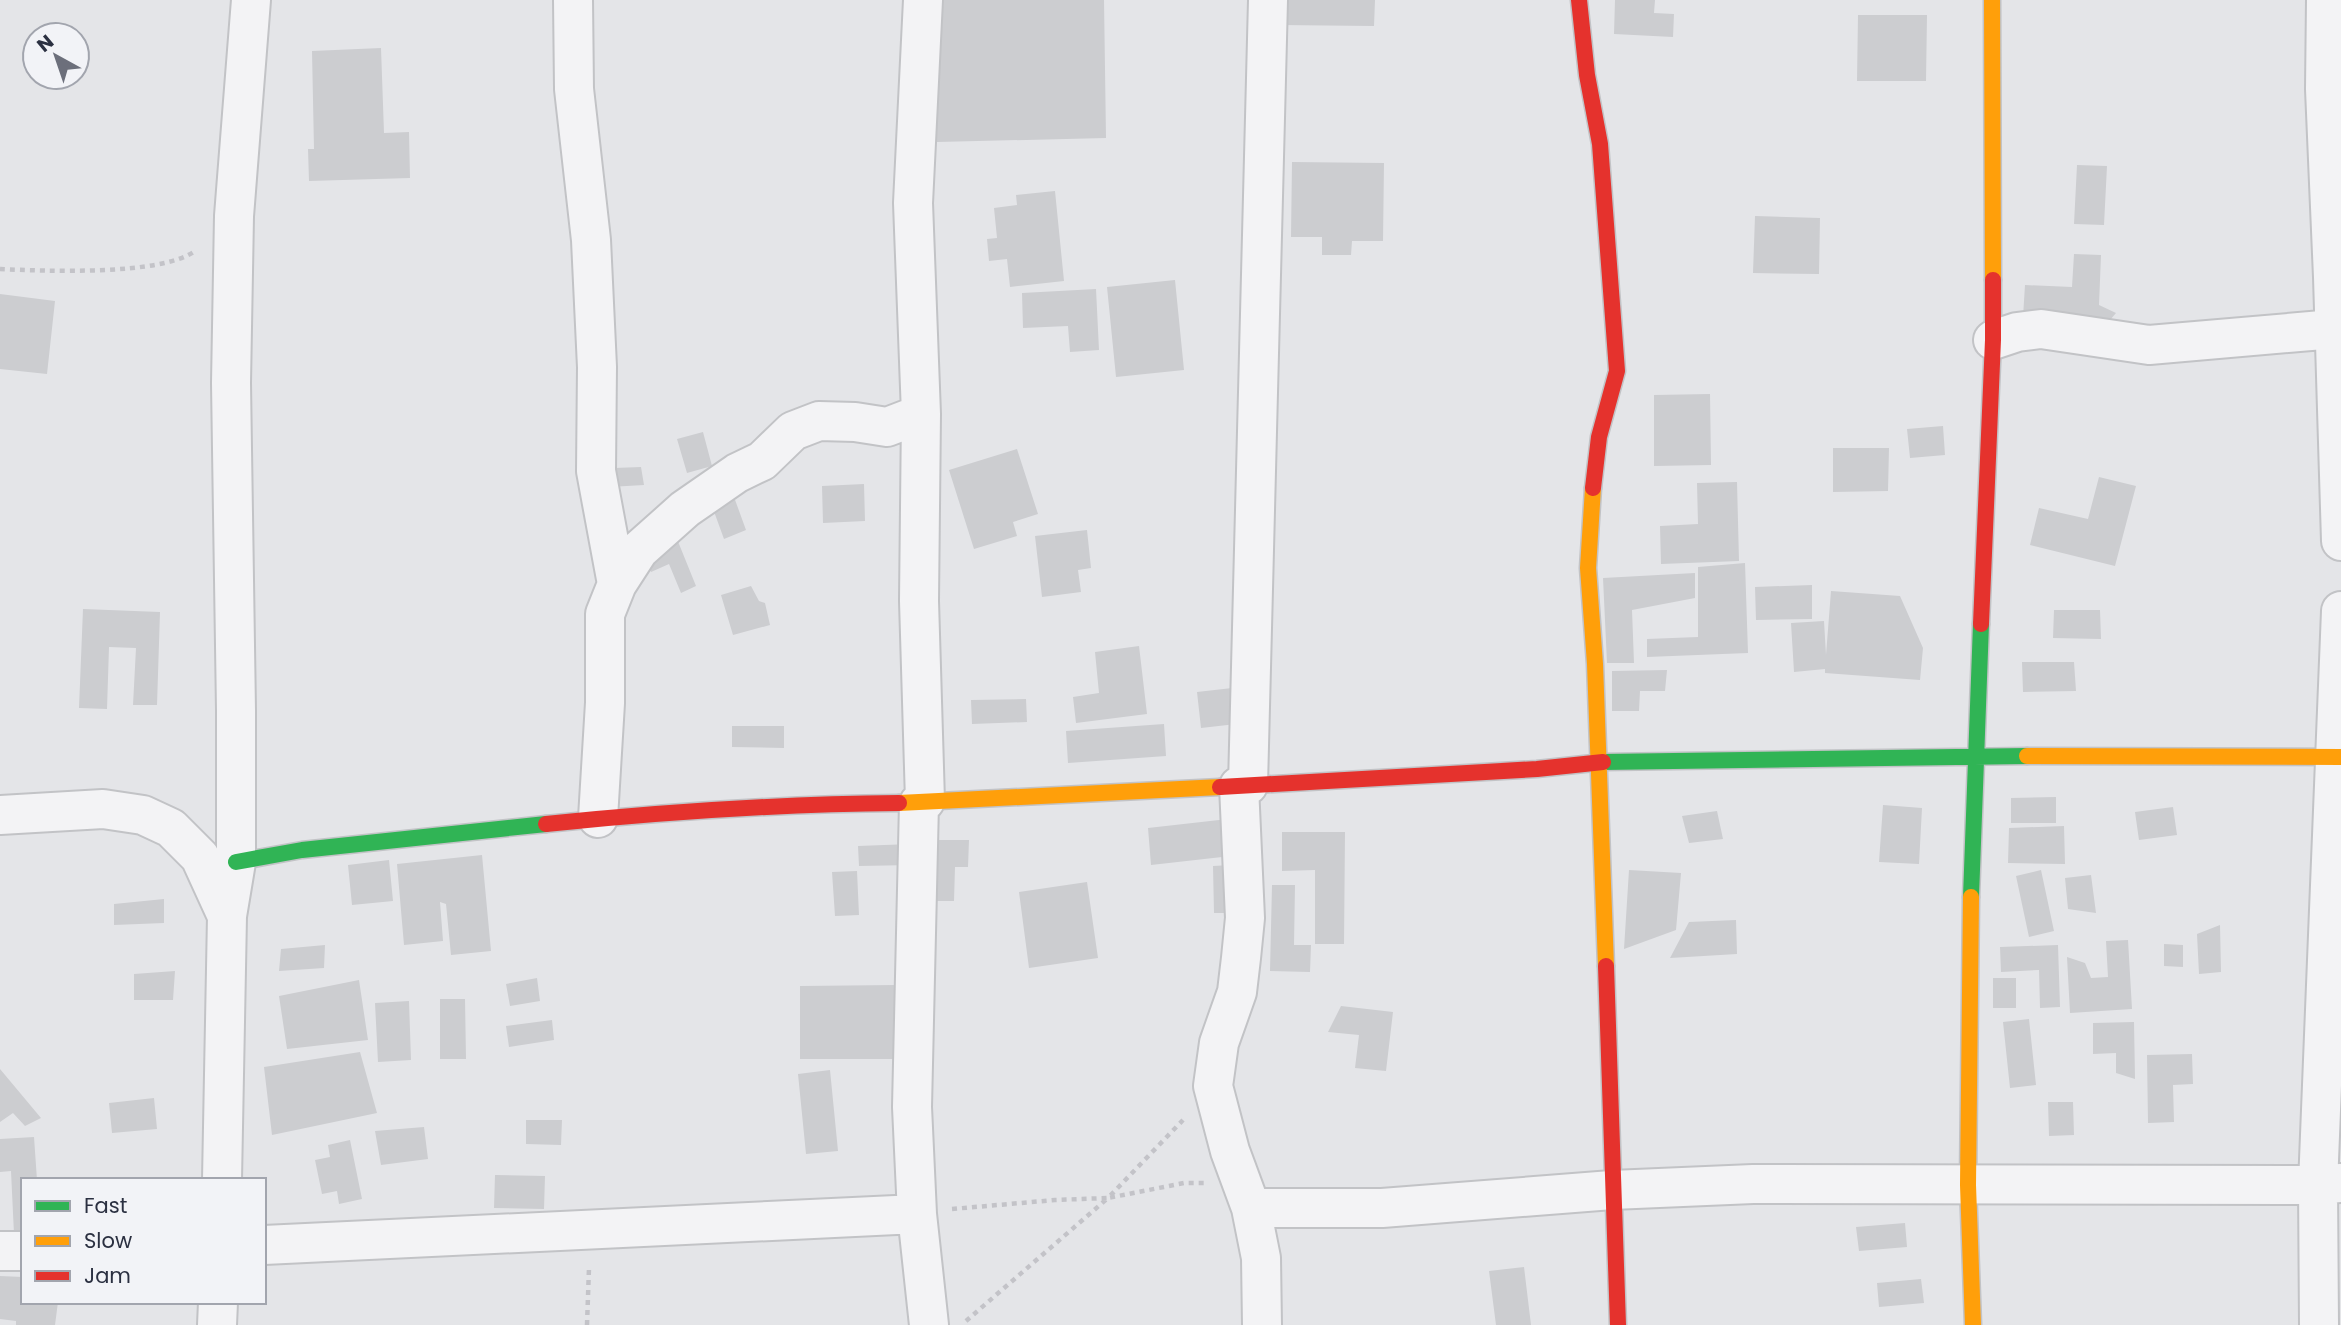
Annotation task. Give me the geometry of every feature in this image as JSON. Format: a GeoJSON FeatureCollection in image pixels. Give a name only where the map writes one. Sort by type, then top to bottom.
{"type":"FeatureCollection","features":[{"type":"Feature","properties":{"kind":"street"},"geometry":{"type":"LineString","coordinates":[[222,1178],[227,916],[236,862],[231,383],[234,216],[251,0]]}},
{"type":"Feature","properties":{"kind":"street"},"geometry":{"type":"LineString","coordinates":[[573,0],[575,89],[592,253],[597,367],[596,471],[617,584]]}},
{"type":"Feature","properties":{"kind":"street"},"geometry":{"type":"LineString","coordinates":[[923,0],[913,204],[921,414],[919,601],[922,802],[912,1107],[917,1214],[929,1325]]}},
{"type":"Feature","properties":{"kind":"street"},"geometry":{"type":"LineString","coordinates":[[1262,1325],[1261,1258],[1251,1208],[1230,1151],[1213,1086],[1219,1043],[1237,992],[1245,918],[1243,785],[1268,0]]}},
{"type":"Feature","properties":{"kind":"street"},"geometry":{"type":"LineString","coordinates":[[1579,0],[1587,75],[1601,157],[1617,371],[1599,437],[1588,568],[1595,664],[1618,1325]]}},
{"type":"Feature","properties":{"kind":"street"},"geometry":{"type":"LineString","coordinates":[[1973,1325],[1968,1185],[1974,756],[1993,340],[1992,0]]}},
{"type":"Feature","properties":{"kind":"street"},"geometry":{"type":"LineString","coordinates":[[2326,0],[2325,89],[2341,541]]}},
{"type":"Feature","properties":{"kind":"street"},"geometry":{"type":"LineString","coordinates":[[1993,340],[2017,332],[2041,329],[2149,345],[2334,329]]}},
{"type":"Feature","properties":{"kind":"street"},"geometry":{"type":"LineString","coordinates":[[597,818],[605,703],[605,614],[617,584],[639,550],[675,517],[737,472],[762,461],[793,431],[819,421],[855,422],[887,427],[921,414]]}},
{"type":"Feature","properties":{"kind":"street"},"geometry":{"type":"LineString","coordinates":[[2319,1325],[2330,1184],[2341,611]]}},
{"type":"Feature","properties":{"kind":"street"},"geometry":{"type":"LineString","coordinates":[[236,862],[302,850],[652,813],[1243,785],[1537,769],[1598,762],[1974,756],[2337,757]]}},
{"type":"Feature","properties":{"kind":"street"},"geometry":{"type":"LineString","coordinates":[[0,815],[103,808],[143,815],[171,828],[200,857],[227,916]]}},
{"type":"Feature","properties":{"kind":"street"},"geometry":{"type":"LineString","coordinates":[[1251,1208],[1382,1208],[1612,1190],[1753,1184],[2330,1184]]}},
{"type":"Feature","properties":{"kind":"street"},"geometry":{"type":"LineString","coordinates":[[266,1245],[917,1214]]}},
{"type":"Feature","properties":{"kind":"street"},"geometry":{"type":"LineString","coordinates":[[0,1251],[21,1251]]}},
{"type":"Feature","properties":{"kind":"street"},"geometry":{"type":"LineString","coordinates":[[217,1325],[218,1304]]}},
{"type":"Feature","properties":{"kind":"path"},"geometry":{"type":"LineString","coordinates":[[0,269],[84,272],[187,257],[217,235],[234,216]]}},
{"type":"Feature","properties":{"kind":"path"},"geometry":{"type":"LineString","coordinates":[[964,1325],[1108,1198],[1213,1086]]}},
{"type":"Feature","properties":{"kind":"path"},"geometry":{"type":"LineString","coordinates":[[917,1214],[984,1206],[1108,1198],[1184,1184],[1213,1183],[1237,1192],[1251,1208]]}},
{"type":"Feature","properties":{"kind":"path"},"geometry":{"type":"LineString","coordinates":[[584,1230],[590,1260],[587,1325]]}},
{"type":"Feature","properties":{"kind":"building"},"geometry":{"type":"Polygon","coordinates":[[[934,0],[1104,0],[1106,138],[937,142],[934,0]]]}},
{"type":"Feature","properties":{"kind":"building"},"geometry":{"type":"Polygon","coordinates":[[[1279,0],[1375,0],[1374,26],[1279,25],[1279,0]]]}},
{"type":"Feature","properties":{"kind":"building"},"geometry":{"type":"Polygon","coordinates":[[[1615,0],[1655,0],[1654,13],[1674,14],[1673,37],[1614,34],[1615,0]]]}},
{"type":"Feature","properties":{"kind":"building"},"geometry":{"type":"Polygon","coordinates":[[[1858,15],[1927,15],[1926,81],[1857,81],[1858,15]]]}},
{"type":"Feature","properties":{"kind":"building"},"geometry":{"type":"Polygon","coordinates":[[[381,48],[384,133],[409,132],[410,178],[309,181],[308,149],[314,149],[312,51],[381,48]]]}},
{"type":"Feature","properties":{"kind":"building"},"geometry":{"type":"Polygon","coordinates":[[[1292,162],[1384,163],[1383,241],[1352,241],[1351,255],[1322,255],[1322,237],[1291,237],[1292,162]]]}},
{"type":"Feature","properties":{"kind":"building"},"geometry":{"type":"Polygon","coordinates":[[[2077,165],[2107,166],[2104,225],[2074,224],[2077,165]]]}},
{"type":"Feature","properties":{"kind":"building"},"geometry":{"type":"Polygon","coordinates":[[[1055,191],[1064,281],[1010,287],[1007,259],[989,261],[987,239],[997,238],[994,208],[1017,205],[1016,195],[1055,191]]]}},
{"type":"Feature","properties":{"kind":"building"},"geometry":{"type":"Polygon","coordinates":[[[1755,216],[1820,218],[1819,274],[1753,273],[1755,216]]]}},
{"type":"Feature","properties":{"kind":"building"},"geometry":{"type":"Polygon","coordinates":[[[2074,254],[2101,255],[2099,305],[2116,313],[2110,320],[2023,317],[2025,285],[2072,287],[2074,254]]]}},
{"type":"Feature","properties":{"kind":"building"},"geometry":{"type":"Polygon","coordinates":[[[1175,280],[1184,370],[1116,377],[1107,287],[1175,280]]]}},
{"type":"Feature","properties":{"kind":"building"},"geometry":{"type":"Polygon","coordinates":[[[1096,289],[1099,350],[1070,352],[1068,326],[1023,328],[1022,293],[1096,289]]]}},
{"type":"Feature","properties":{"kind":"building"},"geometry":{"type":"Polygon","coordinates":[[[0,294],[55,301],[47,374],[0,369],[0,294]]]}},
{"type":"Feature","properties":{"kind":"building"},"geometry":{"type":"Polygon","coordinates":[[[1710,394],[1711,465],[1654,466],[1654,395],[1710,394]]]}},
{"type":"Feature","properties":{"kind":"building"},"geometry":{"type":"Polygon","coordinates":[[[1943,426],[1945,455],[1910,458],[1907,429],[1943,426]]]}},
{"type":"Feature","properties":{"kind":"building"},"geometry":{"type":"Polygon","coordinates":[[[703,432],[712,466],[687,473],[677,439],[703,432]]]}},
{"type":"Feature","properties":{"kind":"building"},"geometry":{"type":"Polygon","coordinates":[[[1833,448],[1889,448],[1888,491],[1833,492],[1833,448]]]}},
{"type":"Feature","properties":{"kind":"building"},"geometry":{"type":"Polygon","coordinates":[[[1017,449],[1038,514],[1013,522],[1017,536],[974,549],[949,470],[1017,449]]]}},
{"type":"Feature","properties":{"kind":"building"},"geometry":{"type":"Polygon","coordinates":[[[641,467],[644,485],[609,487],[614,468],[641,467]]]}},
{"type":"Feature","properties":{"kind":"building"},"geometry":{"type":"Polygon","coordinates":[[[2099,477],[2136,486],[2115,566],[2030,545],[2039,508],[2088,519],[2099,477]]]}},
{"type":"Feature","properties":{"kind":"building"},"geometry":{"type":"Polygon","coordinates":[[[1737,482],[1739,561],[1661,564],[1660,526],[1698,524],[1697,483],[1737,482]]]}},
{"type":"Feature","properties":{"kind":"building"},"geometry":{"type":"Polygon","coordinates":[[[864,484],[865,521],[823,523],[822,486],[864,484]]]}},
{"type":"Feature","properties":{"kind":"building"},"geometry":{"type":"Polygon","coordinates":[[[734,497],[746,530],[724,539],[712,506],[734,497]]]}},
{"type":"Feature","properties":{"kind":"building"},"geometry":{"type":"Polygon","coordinates":[[[1087,530],[1091,568],[1078,570],[1081,592],[1042,597],[1035,536],[1087,530]]]}},
{"type":"Feature","properties":{"kind":"building"},"geometry":{"type":"Polygon","coordinates":[[[677,539],[696,586],[681,593],[669,564],[651,572],[643,553],[677,539]]]}},
{"type":"Feature","properties":{"kind":"building"},"geometry":{"type":"Polygon","coordinates":[[[1745,563],[1748,653],[1647,657],[1647,639],[1698,637],[1698,567],[1745,563]]]}},
{"type":"Feature","properties":{"kind":"building"},"geometry":{"type":"Polygon","coordinates":[[[1695,573],[1695,598],[1632,610],[1634,663],[1607,663],[1603,578],[1695,573]]]}},
{"type":"Feature","properties":{"kind":"building"},"geometry":{"type":"Polygon","coordinates":[[[1812,585],[1812,619],[1756,620],[1755,587],[1812,585]]]}},
{"type":"Feature","properties":{"kind":"building"},"geometry":{"type":"Polygon","coordinates":[[[751,586],[759,601],[765,603],[770,625],[733,635],[721,595],[751,586]]]}},
{"type":"Feature","properties":{"kind":"building"},"geometry":{"type":"Polygon","coordinates":[[[1831,591],[1900,596],[1923,648],[1920,680],[1825,673],[1825,669],[1794,672],[1791,623],[1824,621],[1826,655],[1831,591]]]}},
{"type":"Feature","properties":{"kind":"building"},"geometry":{"type":"Polygon","coordinates":[[[83,609],[160,612],[157,705],[133,705],[136,648],[109,647],[107,709],[79,708],[83,609]]]}},
{"type":"Feature","properties":{"kind":"building"},"geometry":{"type":"Polygon","coordinates":[[[2054,610],[2100,610],[2101,639],[2053,638],[2054,610]]]}},
{"type":"Feature","properties":{"kind":"building"},"geometry":{"type":"Polygon","coordinates":[[[1139,646],[1147,714],[1076,723],[1073,697],[1099,693],[1095,652],[1139,646]]]}},
{"type":"Feature","properties":{"kind":"building"},"geometry":{"type":"Polygon","coordinates":[[[2022,662],[2074,662],[2076,691],[2023,692],[2022,662]]]}},
{"type":"Feature","properties":{"kind":"building"},"geometry":{"type":"Polygon","coordinates":[[[1667,670],[1665,691],[1640,691],[1639,711],[1612,711],[1612,671],[1667,670]]]}},
{"type":"Feature","properties":{"kind":"building"},"geometry":{"type":"Polygon","coordinates":[[[1241,687],[1245,723],[1201,728],[1197,692],[1241,687]]]}},
{"type":"Feature","properties":{"kind":"building"},"geometry":{"type":"Polygon","coordinates":[[[1026,699],[1027,722],[972,724],[971,700],[1026,699]]]}},
{"type":"Feature","properties":{"kind":"building"},"geometry":{"type":"Polygon","coordinates":[[[1164,724],[1166,756],[1068,763],[1066,731],[1164,724]]]}},
{"type":"Feature","properties":{"kind":"building"},"geometry":{"type":"Polygon","coordinates":[[[732,726],[784,726],[784,748],[732,747],[732,726]]]}},
{"type":"Feature","properties":{"kind":"building"},"geometry":{"type":"Polygon","coordinates":[[[2056,797],[2056,823],[2011,823],[2011,798],[2056,797]]]}},
{"type":"Feature","properties":{"kind":"building"},"geometry":{"type":"Polygon","coordinates":[[[1883,805],[1922,808],[1919,864],[1879,862],[1883,805]]]}},
{"type":"Feature","properties":{"kind":"building"},"geometry":{"type":"Polygon","coordinates":[[[2173,807],[2177,835],[2139,840],[2135,812],[2173,807]]]}},
{"type":"Feature","properties":{"kind":"building"},"geometry":{"type":"Polygon","coordinates":[[[1717,811],[1723,839],[1689,843],[1682,816],[1717,811]]]}},
{"type":"Feature","properties":{"kind":"building"},"geometry":{"type":"Polygon","coordinates":[[[1228,819],[1231,856],[1151,865],[1148,828],[1228,819]]]}},
{"type":"Feature","properties":{"kind":"building"},"geometry":{"type":"Polygon","coordinates":[[[2064,826],[2065,864],[2008,863],[2009,828],[2064,826]]]}},
{"type":"Feature","properties":{"kind":"building"},"geometry":{"type":"Polygon","coordinates":[[[1282,832],[1345,832],[1344,944],[1315,944],[1315,870],[1282,871],[1282,832]]]}},
{"type":"Feature","properties":{"kind":"building"},"geometry":{"type":"Polygon","coordinates":[[[928,840],[969,840],[968,867],[955,867],[954,901],[928,901],[928,840]]]}},
{"type":"Feature","properties":{"kind":"building"},"geometry":{"type":"Polygon","coordinates":[[[911,844],[912,865],[859,866],[858,846],[911,844]]]}},
{"type":"Feature","properties":{"kind":"building"},"geometry":{"type":"Polygon","coordinates":[[[482,855],[491,951],[451,955],[446,904],[440,902],[443,941],[404,945],[397,864],[482,855]]]}},
{"type":"Feature","properties":{"kind":"building"},"geometry":{"type":"Polygon","coordinates":[[[389,860],[393,901],[352,905],[348,865],[389,860]]]}},
{"type":"Feature","properties":{"kind":"building"},"geometry":{"type":"Polygon","coordinates":[[[1231,865],[1232,913],[1214,913],[1213,866],[1231,865]]]}},
{"type":"Feature","properties":{"kind":"building"},"geometry":{"type":"Polygon","coordinates":[[[1629,870],[1681,873],[1676,930],[1624,949],[1629,870]]]}},
{"type":"Feature","properties":{"kind":"building"},"geometry":{"type":"Polygon","coordinates":[[[2041,870],[2054,931],[2029,937],[2016,876],[2041,870]]]}},
{"type":"Feature","properties":{"kind":"building"},"geometry":{"type":"Polygon","coordinates":[[[857,871],[859,915],[835,916],[832,872],[857,871]]]}},
{"type":"Feature","properties":{"kind":"building"},"geometry":{"type":"Polygon","coordinates":[[[2091,875],[2096,913],[2068,909],[2065,878],[2091,875]]]}},
{"type":"Feature","properties":{"kind":"building"},"geometry":{"type":"Polygon","coordinates":[[[1087,882],[1098,958],[1029,968],[1019,892],[1087,882]]]}},
{"type":"Feature","properties":{"kind":"building"},"geometry":{"type":"Polygon","coordinates":[[[1272,885],[1295,885],[1294,945],[1311,945],[1310,972],[1270,971],[1272,885]]]}},
{"type":"Feature","properties":{"kind":"building"},"geometry":{"type":"Polygon","coordinates":[[[164,899],[164,923],[114,925],[114,904],[164,899]]]}},
{"type":"Feature","properties":{"kind":"building"},"geometry":{"type":"Polygon","coordinates":[[[1736,920],[1737,954],[1670,958],[1689,922],[1736,920]]]}},
{"type":"Feature","properties":{"kind":"building"},"geometry":{"type":"Polygon","coordinates":[[[2220,925],[2221,972],[2199,974],[2197,934],[2220,925]]]}},
{"type":"Feature","properties":{"kind":"building"},"geometry":{"type":"Polygon","coordinates":[[[2128,940],[2132,1009],[2070,1013],[2067,957],[2085,963],[2091,978],[2108,977],[2106,941],[2128,940]]]}},
{"type":"Feature","properties":{"kind":"building"},"geometry":{"type":"Polygon","coordinates":[[[2164,944],[2183,945],[2183,967],[2164,966],[2164,944]]]}},
{"type":"Feature","properties":{"kind":"building"},"geometry":{"type":"Polygon","coordinates":[[[325,945],[324,968],[279,971],[281,949],[325,945]]]}},
{"type":"Feature","properties":{"kind":"building"},"geometry":{"type":"Polygon","coordinates":[[[2058,945],[2060,1007],[2040,1008],[2039,970],[2001,972],[2000,947],[2058,945]]]}},
{"type":"Feature","properties":{"kind":"building"},"geometry":{"type":"Polygon","coordinates":[[[175,971],[173,1000],[134,1000],[134,974],[175,971]]]}},
{"type":"Feature","properties":{"kind":"building"},"geometry":{"type":"Polygon","coordinates":[[[537,978],[540,1001],[510,1006],[506,984],[537,978]]]}},
{"type":"Feature","properties":{"kind":"building"},"geometry":{"type":"Polygon","coordinates":[[[1993,978],[2016,978],[2016,1008],[1993,1008],[1993,978]]]}},
{"type":"Feature","properties":{"kind":"building"},"geometry":{"type":"Polygon","coordinates":[[[359,980],[368,1040],[287,1049],[279,996],[359,980]]]}},
{"type":"Feature","properties":{"kind":"building"},"geometry":{"type":"Polygon","coordinates":[[[896,985],[895,1059],[800,1059],[800,986],[896,985]]]}},
{"type":"Feature","properties":{"kind":"building"},"geometry":{"type":"Polygon","coordinates":[[[440,999],[465,999],[466,1059],[440,1059],[440,999]]]}},
{"type":"Feature","properties":{"kind":"building"},"geometry":{"type":"Polygon","coordinates":[[[409,1001],[411,1060],[378,1062],[375,1003],[409,1001]]]}},
{"type":"Feature","properties":{"kind":"building"},"geometry":{"type":"Polygon","coordinates":[[[1341,1006],[1393,1012],[1386,1071],[1355,1068],[1359,1035],[1328,1032],[1341,1006]]]}},
{"type":"Feature","properties":{"kind":"building"},"geometry":{"type":"Polygon","coordinates":[[[2029,1019],[2036,1085],[2010,1088],[2003,1022],[2029,1019]]]}},
{"type":"Feature","properties":{"kind":"building"},"geometry":{"type":"Polygon","coordinates":[[[552,1020],[554,1040],[509,1047],[506,1026],[552,1020]]]}},
{"type":"Feature","properties":{"kind":"building"},"geometry":{"type":"Polygon","coordinates":[[[2134,1022],[2135,1079],[2116,1073],[2116,1053],[2093,1054],[2093,1023],[2134,1022]]]}},
{"type":"Feature","properties":{"kind":"building"},"geometry":{"type":"Polygon","coordinates":[[[360,1052],[377,1113],[272,1135],[264,1067],[360,1052]]]}},
{"type":"Feature","properties":{"kind":"building"},"geometry":{"type":"Polygon","coordinates":[[[2192,1054],[2193,1084],[2173,1085],[2174,1122],[2148,1123],[2147,1055],[2192,1054]]]}},
{"type":"Feature","properties":{"kind":"building"},"geometry":{"type":"Polygon","coordinates":[[[0,1069],[41,1118],[25,1126],[13,1113],[0,1122],[0,1069]]]}},
{"type":"Feature","properties":{"kind":"building"},"geometry":{"type":"Polygon","coordinates":[[[830,1070],[838,1151],[806,1154],[798,1074],[830,1070]]]}},
{"type":"Feature","properties":{"kind":"building"},"geometry":{"type":"Polygon","coordinates":[[[154,1098],[157,1129],[112,1133],[109,1103],[154,1098]]]}},
{"type":"Feature","properties":{"kind":"building"},"geometry":{"type":"Polygon","coordinates":[[[2048,1102],[2073,1102],[2074,1135],[2049,1136],[2048,1102]]]}},
{"type":"Feature","properties":{"kind":"building"},"geometry":{"type":"Polygon","coordinates":[[[526,1120],[562,1120],[561,1145],[526,1144],[526,1120]]]}},
{"type":"Feature","properties":{"kind":"building"},"geometry":{"type":"Polygon","coordinates":[[[424,1127],[428,1159],[381,1165],[375,1131],[424,1127]]]}},
{"type":"Feature","properties":{"kind":"building"},"geometry":{"type":"Polygon","coordinates":[[[34,1137],[37,1178],[21,1178],[21,1233],[14,1234],[11,1171],[0,1172],[0,1139],[34,1137]]]}},
{"type":"Feature","properties":{"kind":"building"},"geometry":{"type":"Polygon","coordinates":[[[350,1140],[362,1199],[339,1204],[337,1191],[322,1194],[315,1160],[330,1157],[328,1145],[350,1140]]]}},
{"type":"Feature","properties":{"kind":"building"},"geometry":{"type":"Polygon","coordinates":[[[495,1175],[545,1176],[544,1209],[494,1208],[495,1175]]]}},
{"type":"Feature","properties":{"kind":"building"},"geometry":{"type":"Polygon","coordinates":[[[1905,1223],[1907,1247],[1859,1251],[1856,1227],[1905,1223]]]}},
{"type":"Feature","properties":{"kind":"building"},"geometry":{"type":"Polygon","coordinates":[[[1524,1267],[1531,1325],[1496,1325],[1489,1271],[1524,1267]]]}},
{"type":"Feature","properties":{"kind":"building"},"geometry":{"type":"Polygon","coordinates":[[[0,1276],[21,1277],[21,1304],[58,1304],[55,1325],[16,1325],[16,1321],[0,1319],[0,1276]]]}},
{"type":"Feature","properties":{"kind":"building"},"geometry":{"type":"Polygon","coordinates":[[[1921,1279],[1924,1303],[1879,1307],[1877,1283],[1921,1279]]]}},
{"type":"Feature","properties":{"kind":"traffic: fast"},"geometry":{"type":"LineString","coordinates":[[1971,897],[1981,624]]}},
{"type":"Feature","properties":{"kind":"traffic: fast"},"geometry":{"type":"LineString","coordinates":[[1603,762],[2027,756]]}},
{"type":"Feature","properties":{"kind":"traffic: fast"},"geometry":{"type":"LineString","coordinates":[[236,862],[302,850],[546,824]]}},
{"type":"Feature","properties":{"kind":"traffic: slow"},"geometry":{"type":"LineString","coordinates":[[1992,0],[1993,280]]}},
{"type":"Feature","properties":{"kind":"traffic: slow"},"geometry":{"type":"LineString","coordinates":[[1593,488],[1588,568],[1595,664],[1606,966]]}},
{"type":"Feature","properties":{"kind":"traffic: slow"},"geometry":{"type":"LineString","coordinates":[[2027,756],[2341,757]]}},
{"type":"Feature","properties":{"kind":"traffic: slow"},"geometry":{"type":"LineString","coordinates":[[899,803],[1220,787]]}},
{"type":"Feature","properties":{"kind":"traffic: slow"},"geometry":{"type":"LineString","coordinates":[[1971,897],[1968,1185],[1973,1325]]}},
{"type":"Feature","properties":{"kind":"traffic: jam"},"geometry":{"type":"LineString","coordinates":[[1579,0],[1587,75],[1600,144],[1617,371],[1599,437],[1593,488]]}},
{"type":"Feature","properties":{"kind":"traffic: jam"},"geometry":{"type":"LineString","coordinates":[[1981,624],[1993,280]]}},
{"type":"Feature","properties":{"kind":"traffic: jam"},"geometry":{"type":"LineString","coordinates":[[1220,787],[1537,769],[1603,762]]}},
{"type":"Feature","properties":{"kind":"traffic: jam"},"geometry":{"type":"LineString","coordinates":[[546,824],[722,809],[899,803]]}},
{"type":"Feature","properties":{"kind":"traffic: jam"},"geometry":{"type":"LineString","coordinates":[[1606,966],[1618,1325]]}}]}
